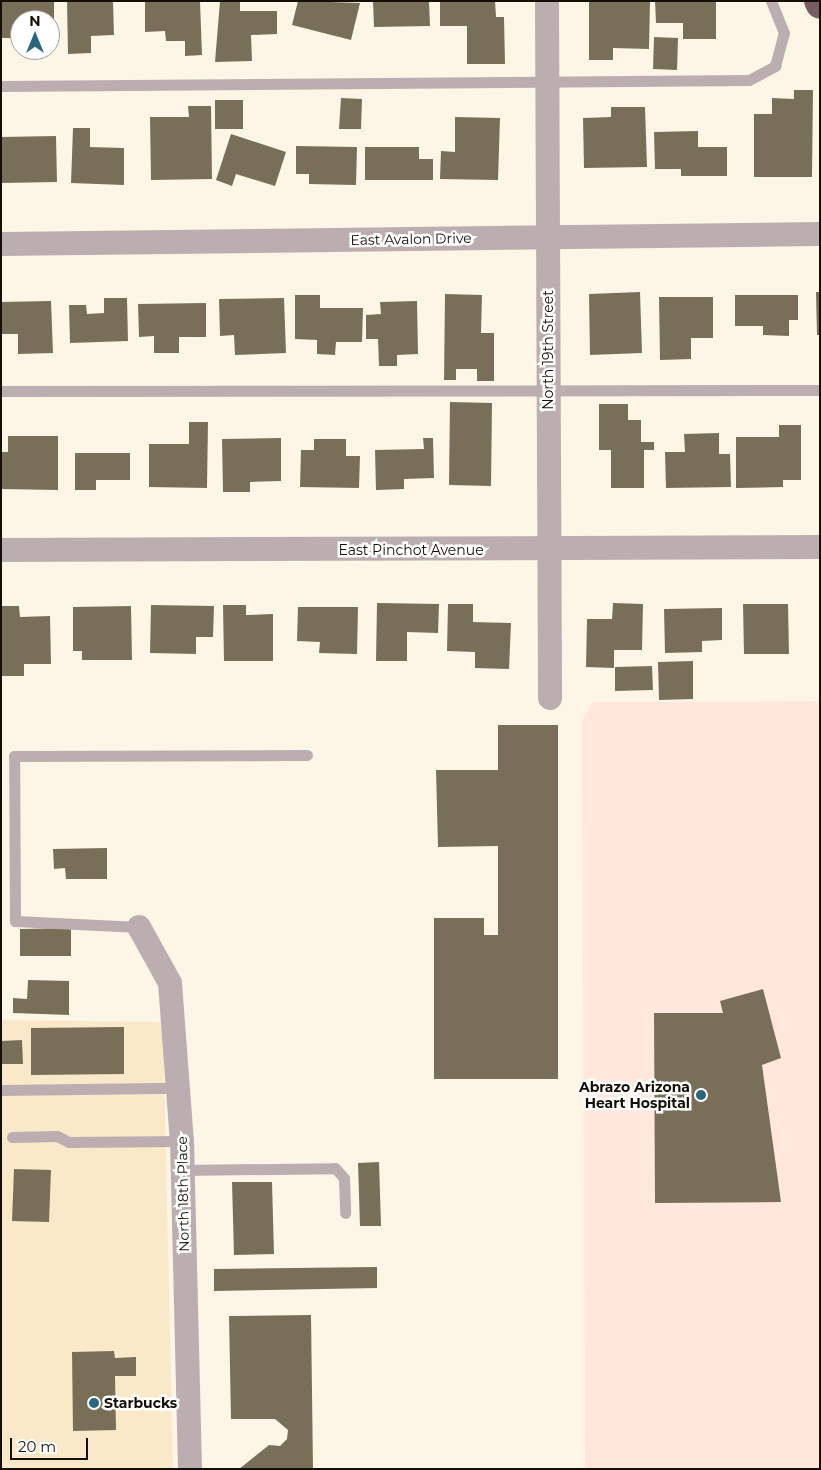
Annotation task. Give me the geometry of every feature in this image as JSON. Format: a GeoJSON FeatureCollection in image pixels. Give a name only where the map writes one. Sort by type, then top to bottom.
{"type":"FeatureCollection","features":[{"type":"Feature","properties":{"kind":"highway"},"geometry":{"type":"LineString","coordinates":[[818,1],[820,5]]}},
{"type":"Feature","properties":{"kind":"street","name":"North 19th Street"},"geometry":{"type":"LineString","coordinates":[[546,1],[548,83],[548,550],[550,698]]}},
{"type":"Feature","properties":{"kind":"street","name":"East Avalon Drive"},"geometry":{"type":"LineString","coordinates":[[1,244],[820,234]]}},
{"type":"Feature","properties":{"kind":"street","name":"East Pinchot Avenue"},"geometry":{"type":"LineString","coordinates":[[1,550],[548,550],[820,547]]}},
{"type":"Feature","properties":{"kind":"street","name":"North 18th Place"},"geometry":{"type":"LineString","coordinates":[[139,927],[170,983],[182,1141],[190,1469]]}},
{"type":"Feature","properties":{"kind":"lane"},"geometry":{"type":"LineString","coordinates":[[1,86],[749,80],[775,66],[784,33],[771,1]]}},
{"type":"Feature","properties":{"kind":"lane"},"geometry":{"type":"LineString","coordinates":[[1,391],[548,392],[820,390]]}},
{"type":"Feature","properties":{"kind":"lane"},"geometry":{"type":"LineString","coordinates":[[139,927],[15,921],[14,756],[308,755]]}},
{"type":"Feature","properties":{"kind":"lane"},"geometry":{"type":"LineString","coordinates":[[2,1090],[178,1088]]}},
{"type":"Feature","properties":{"kind":"lane"},"geometry":{"type":"LineString","coordinates":[[12,1137],[57,1136],[69,1142],[182,1141]]}},
{"type":"Feature","properties":{"kind":"lane"},"geometry":{"type":"LineString","coordinates":[[182,1170],[335,1168],[344,1178],[345,1213]]}},
{"type":"Feature","properties":{"kind":"shaded area","name":"Abrazo Arizona Heart Hospital"},"geometry":{"type":"Polygon","coordinates":[[[820,701],[820,1469],[585,1469],[582,721],[593,702],[820,701]]]}},
{"type":"Feature","properties":{"kind":"shaded area"},"geometry":{"type":"Polygon","coordinates":[[[1,1020],[163,1022],[173,1469],[1,1469],[1,1020]]]}},
{"type":"Feature","properties":{"kind":"building"},"geometry":{"type":"Polygon","coordinates":[[[1,1],[54,1],[54,10],[10,10],[10,38],[1,38],[1,1]]]}},
{"type":"Feature","properties":{"kind":"building"},"geometry":{"type":"Polygon","coordinates":[[[67,1],[113,1],[114,35],[91,36],[91,53],[68,54],[67,1]]]}},
{"type":"Feature","properties":{"kind":"building"},"geometry":{"type":"Polygon","coordinates":[[[145,1],[200,1],[202,55],[185,56],[185,41],[166,41],[165,31],[145,32],[145,1]]]}},
{"type":"Feature","properties":{"kind":"building"},"geometry":{"type":"Polygon","coordinates":[[[220,1],[240,1],[240,11],[277,11],[277,34],[251,35],[252,61],[215,62],[220,1]]]}},
{"type":"Feature","properties":{"kind":"building"},"geometry":{"type":"Polygon","coordinates":[[[298,1],[360,3],[351,40],[292,25],[298,1]]]}},
{"type":"Feature","properties":{"kind":"building"},"geometry":{"type":"Polygon","coordinates":[[[373,1],[429,1],[430,26],[374,27],[373,1]]]}},
{"type":"Feature","properties":{"kind":"building"},"geometry":{"type":"Polygon","coordinates":[[[440,1],[495,1],[496,17],[504,17],[505,64],[467,64],[467,26],[440,26],[440,1]]]}},
{"type":"Feature","properties":{"kind":"building"},"geometry":{"type":"Polygon","coordinates":[[[589,1],[650,1],[649,49],[613,48],[613,60],[589,60],[589,1]]]}},
{"type":"Feature","properties":{"kind":"building"},"geometry":{"type":"Polygon","coordinates":[[[655,1],[716,1],[716,39],[683,39],[683,23],[656,23],[655,1]]]}},
{"type":"Feature","properties":{"kind":"building"},"geometry":{"type":"Polygon","coordinates":[[[654,37],[678,38],[677,70],[653,69],[654,37]]]}},
{"type":"Feature","properties":{"kind":"building"},"geometry":{"type":"Polygon","coordinates":[[[794,90],[813,90],[812,177],[754,177],[754,114],[772,114],[772,98],[794,99],[794,90]]]}},
{"type":"Feature","properties":{"kind":"building"},"geometry":{"type":"Polygon","coordinates":[[[341,98],[362,99],[361,129],[339,129],[341,98]]]}},
{"type":"Feature","properties":{"kind":"building"},"geometry":{"type":"Polygon","coordinates":[[[215,100],[243,100],[243,129],[215,129],[215,100]]]}},
{"type":"Feature","properties":{"kind":"building"},"geometry":{"type":"Polygon","coordinates":[[[188,106],[211,106],[212,179],[151,180],[150,117],[189,117],[188,106]]]}},
{"type":"Feature","properties":{"kind":"building"},"geometry":{"type":"Polygon","coordinates":[[[611,107],[645,107],[647,167],[584,168],[583,118],[611,117],[611,107]]]}},
{"type":"Feature","properties":{"kind":"building"},"geometry":{"type":"Polygon","coordinates":[[[455,117],[500,118],[498,180],[440,179],[441,151],[455,152],[455,117]]]}},
{"type":"Feature","properties":{"kind":"building"},"geometry":{"type":"Polygon","coordinates":[[[73,128],[90,128],[90,147],[124,148],[124,185],[71,183],[73,128]]]}},
{"type":"Feature","properties":{"kind":"building"},"geometry":{"type":"Polygon","coordinates":[[[698,131],[698,147],[727,147],[727,176],[681,176],[681,169],[655,169],[654,132],[698,131]]]}},
{"type":"Feature","properties":{"kind":"building"},"geometry":{"type":"Polygon","coordinates":[[[231,134],[286,152],[275,186],[236,174],[232,186],[216,180],[231,134]]]}},
{"type":"Feature","properties":{"kind":"building"},"geometry":{"type":"Polygon","coordinates":[[[56,136],[57,182],[1,183],[1,137],[56,136]]]}},
{"type":"Feature","properties":{"kind":"building"},"geometry":{"type":"Polygon","coordinates":[[[296,146],[357,147],[356,185],[309,184],[309,174],[296,174],[296,146]]]}},
{"type":"Feature","properties":{"kind":"building"},"geometry":{"type":"Polygon","coordinates":[[[365,147],[419,147],[419,159],[433,159],[433,180],[365,180],[365,147]]]}},
{"type":"Feature","properties":{"kind":"building"},"geometry":{"type":"Polygon","coordinates":[[[640,292],[642,353],[590,355],[589,294],[640,292]]]}},
{"type":"Feature","properties":{"kind":"building"},"geometry":{"type":"Polygon","coordinates":[[[816,292],[820,292],[820,335],[817,335],[816,292]]]}},
{"type":"Feature","properties":{"kind":"building"},"geometry":{"type":"Polygon","coordinates":[[[445,294],[482,295],[481,333],[494,333],[494,381],[477,381],[477,369],[456,369],[456,380],[444,380],[445,294]]]}},
{"type":"Feature","properties":{"kind":"building"},"geometry":{"type":"Polygon","coordinates":[[[295,295],[320,295],[320,308],[363,308],[362,342],[336,342],[335,355],[317,354],[317,340],[295,339],[295,295]]]}},
{"type":"Feature","properties":{"kind":"building"},"geometry":{"type":"Polygon","coordinates":[[[735,295],[798,295],[798,320],[789,320],[789,336],[763,335],[763,326],[735,326],[735,295]]]}},
{"type":"Feature","properties":{"kind":"building"},"geometry":{"type":"Polygon","coordinates":[[[659,297],[713,297],[713,338],[691,338],[691,359],[660,360],[659,297]]]}},
{"type":"Feature","properties":{"kind":"building"},"geometry":{"type":"Polygon","coordinates":[[[104,298],[127,298],[128,341],[70,343],[69,305],[86,305],[87,314],[104,313],[104,298]]]}},
{"type":"Feature","properties":{"kind":"building"},"geometry":{"type":"Polygon","coordinates":[[[284,298],[286,353],[235,355],[234,335],[220,336],[219,299],[284,298]]]}},
{"type":"Feature","properties":{"kind":"building"},"geometry":{"type":"Polygon","coordinates":[[[51,301],[53,353],[18,354],[18,334],[1,334],[1,302],[51,301]]]}},
{"type":"Feature","properties":{"kind":"building"},"geometry":{"type":"Polygon","coordinates":[[[417,301],[418,354],[397,355],[397,366],[379,366],[378,339],[366,339],[366,315],[381,314],[380,302],[417,301]]]}},
{"type":"Feature","properties":{"kind":"building"},"geometry":{"type":"Polygon","coordinates":[[[206,303],[206,337],[179,337],[179,353],[154,353],[154,336],[139,337],[138,304],[206,303]]]}},
{"type":"Feature","properties":{"kind":"building"},"geometry":{"type":"Polygon","coordinates":[[[450,402],[492,403],[491,486],[449,485],[450,402]]]}},
{"type":"Feature","properties":{"kind":"building"},"geometry":{"type":"Polygon","coordinates":[[[599,404],[628,404],[628,420],[641,420],[641,442],[654,442],[654,450],[644,450],[644,488],[611,488],[611,450],[599,450],[599,404]]]}},
{"type":"Feature","properties":{"kind":"building"},"geometry":{"type":"Polygon","coordinates":[[[189,422],[208,422],[207,488],[149,487],[149,444],[189,444],[189,422]]]}},
{"type":"Feature","properties":{"kind":"building"},"geometry":{"type":"Polygon","coordinates":[[[779,425],[801,425],[801,480],[783,480],[783,487],[736,488],[736,437],[779,437],[779,425]]]}},
{"type":"Feature","properties":{"kind":"building"},"geometry":{"type":"Polygon","coordinates":[[[719,433],[719,454],[730,454],[731,487],[666,488],[665,452],[685,452],[684,434],[719,433]]]}},
{"type":"Feature","properties":{"kind":"building"},"geometry":{"type":"Polygon","coordinates":[[[8,436],[58,436],[58,490],[1,489],[1,452],[8,452],[8,436]]]}},
{"type":"Feature","properties":{"kind":"building"},"geometry":{"type":"Polygon","coordinates":[[[281,438],[281,481],[250,482],[250,492],[223,492],[222,439],[281,438]]]}},
{"type":"Feature","properties":{"kind":"building"},"geometry":{"type":"Polygon","coordinates":[[[423,438],[433,438],[434,478],[404,479],[404,489],[376,490],[375,450],[424,449],[423,438]]]}},
{"type":"Feature","properties":{"kind":"building"},"geometry":{"type":"Polygon","coordinates":[[[314,439],[346,439],[346,456],[360,456],[359,488],[300,487],[301,450],[314,450],[314,439]]]}},
{"type":"Feature","properties":{"kind":"building"},"geometry":{"type":"Polygon","coordinates":[[[75,453],[130,453],[130,480],[96,480],[96,490],[75,490],[75,453]]]}},
{"type":"Feature","properties":{"kind":"building"},"geometry":{"type":"Polygon","coordinates":[[[377,603],[439,604],[438,633],[407,632],[407,661],[376,661],[377,603]]]}},
{"type":"Feature","properties":{"kind":"building"},"geometry":{"type":"Polygon","coordinates":[[[613,603],[643,604],[642,650],[614,650],[614,668],[586,667],[587,619],[612,619],[613,603]]]}},
{"type":"Feature","properties":{"kind":"building"},"geometry":{"type":"Polygon","coordinates":[[[448,604],[473,604],[473,622],[511,623],[509,669],[475,668],[475,652],[447,651],[448,604]]]}},
{"type":"Feature","properties":{"kind":"building"},"geometry":{"type":"Polygon","coordinates":[[[743,604],[788,604],[789,654],[744,654],[743,604]]]}},
{"type":"Feature","properties":{"kind":"building"},"geometry":{"type":"Polygon","coordinates":[[[151,605],[214,606],[213,637],[196,637],[196,654],[150,653],[151,605]]]}},
{"type":"Feature","properties":{"kind":"building"},"geometry":{"type":"Polygon","coordinates":[[[223,605],[246,605],[246,615],[273,614],[273,661],[224,661],[223,605]]]}},
{"type":"Feature","properties":{"kind":"building"},"geometry":{"type":"Polygon","coordinates":[[[1,606],[19,606],[20,617],[50,616],[51,664],[24,664],[24,676],[1,676],[1,606]]]}},
{"type":"Feature","properties":{"kind":"building"},"geometry":{"type":"Polygon","coordinates":[[[131,606],[132,660],[82,660],[82,651],[73,651],[73,607],[131,606]]]}},
{"type":"Feature","properties":{"kind":"building"},"geometry":{"type":"Polygon","coordinates":[[[298,607],[358,607],[357,654],[319,653],[320,642],[297,641],[298,607]]]}},
{"type":"Feature","properties":{"kind":"building"},"geometry":{"type":"Polygon","coordinates":[[[722,608],[722,640],[702,641],[702,652],[665,653],[664,609],[722,608]]]}},
{"type":"Feature","properties":{"kind":"building"},"geometry":{"type":"Polygon","coordinates":[[[693,661],[693,699],[659,700],[658,662],[693,661]]]}},
{"type":"Feature","properties":{"kind":"building"},"geometry":{"type":"Polygon","coordinates":[[[652,666],[653,690],[615,691],[615,667],[652,666]]]}},
{"type":"Feature","properties":{"kind":"building"},"geometry":{"type":"Polygon","coordinates":[[[498,725],[558,725],[558,1079],[434,1079],[434,918],[484,918],[484,935],[498,935],[498,846],[438,847],[436,770],[498,770],[498,725]]]}},
{"type":"Feature","properties":{"kind":"building"},"geometry":{"type":"Polygon","coordinates":[[[107,848],[107,879],[66,879],[65,868],[54,869],[53,849],[107,848]]]}},
{"type":"Feature","properties":{"kind":"building"},"geometry":{"type":"Polygon","coordinates":[[[71,928],[71,956],[20,956],[20,929],[71,928]]]}},
{"type":"Feature","properties":{"kind":"building"},"geometry":{"type":"Polygon","coordinates":[[[28,980],[69,981],[69,1015],[13,1013],[13,998],[27,999],[28,980]]]}},
{"type":"Feature","properties":{"kind":"building"},"geometry":{"type":"Polygon","coordinates":[[[763,989],[781,1058],[762,1065],[781,1202],[655,1203],[654,1013],[723,1013],[720,1001],[763,989]]]}},
{"type":"Feature","properties":{"kind":"building"},"geometry":{"type":"Polygon","coordinates":[[[124,1027],[124,1074],[31,1075],[31,1028],[124,1027]]]}},
{"type":"Feature","properties":{"kind":"building"},"geometry":{"type":"Polygon","coordinates":[[[22,1040],[23,1064],[1,1064],[1,1041],[22,1040]]]}},
{"type":"Feature","properties":{"kind":"building"},"geometry":{"type":"Polygon","coordinates":[[[379,1162],[381,1226],[360,1226],[358,1163],[379,1162]]]}},
{"type":"Feature","properties":{"kind":"building"},"geometry":{"type":"Polygon","coordinates":[[[14,1169],[51,1170],[49,1222],[12,1221],[14,1169]]]}},
{"type":"Feature","properties":{"kind":"building"},"geometry":{"type":"Polygon","coordinates":[[[232,1182],[272,1182],[274,1254],[234,1255],[232,1182]]]}},
{"type":"Feature","properties":{"kind":"building"},"geometry":{"type":"Polygon","coordinates":[[[377,1267],[377,1288],[214,1291],[214,1269],[377,1267]]]}},
{"type":"Feature","properties":{"kind":"building"},"geometry":{"type":"Polygon","coordinates":[[[311,1315],[313,1469],[239,1469],[269,1445],[280,1446],[287,1439],[288,1430],[275,1419],[231,1419],[229,1316],[311,1315]]]}},
{"type":"Feature","properties":{"kind":"building","name":"Starbucks"},"geometry":{"type":"Polygon","coordinates":[[[114,1351],[115,1358],[136,1357],[136,1376],[115,1376],[116,1430],[73,1431],[72,1352],[114,1351]]]}},
{"type":"Feature","properties":{"kind":"place","name":"Abrazo Arizona Heart Hospital"},"geometry":{"type":"Point","coordinates":[701,1095]}},
{"type":"Feature","properties":{"kind":"place","name":"Starbucks"},"geometry":{"type":"Point","coordinates":[94,1403]}}]}
